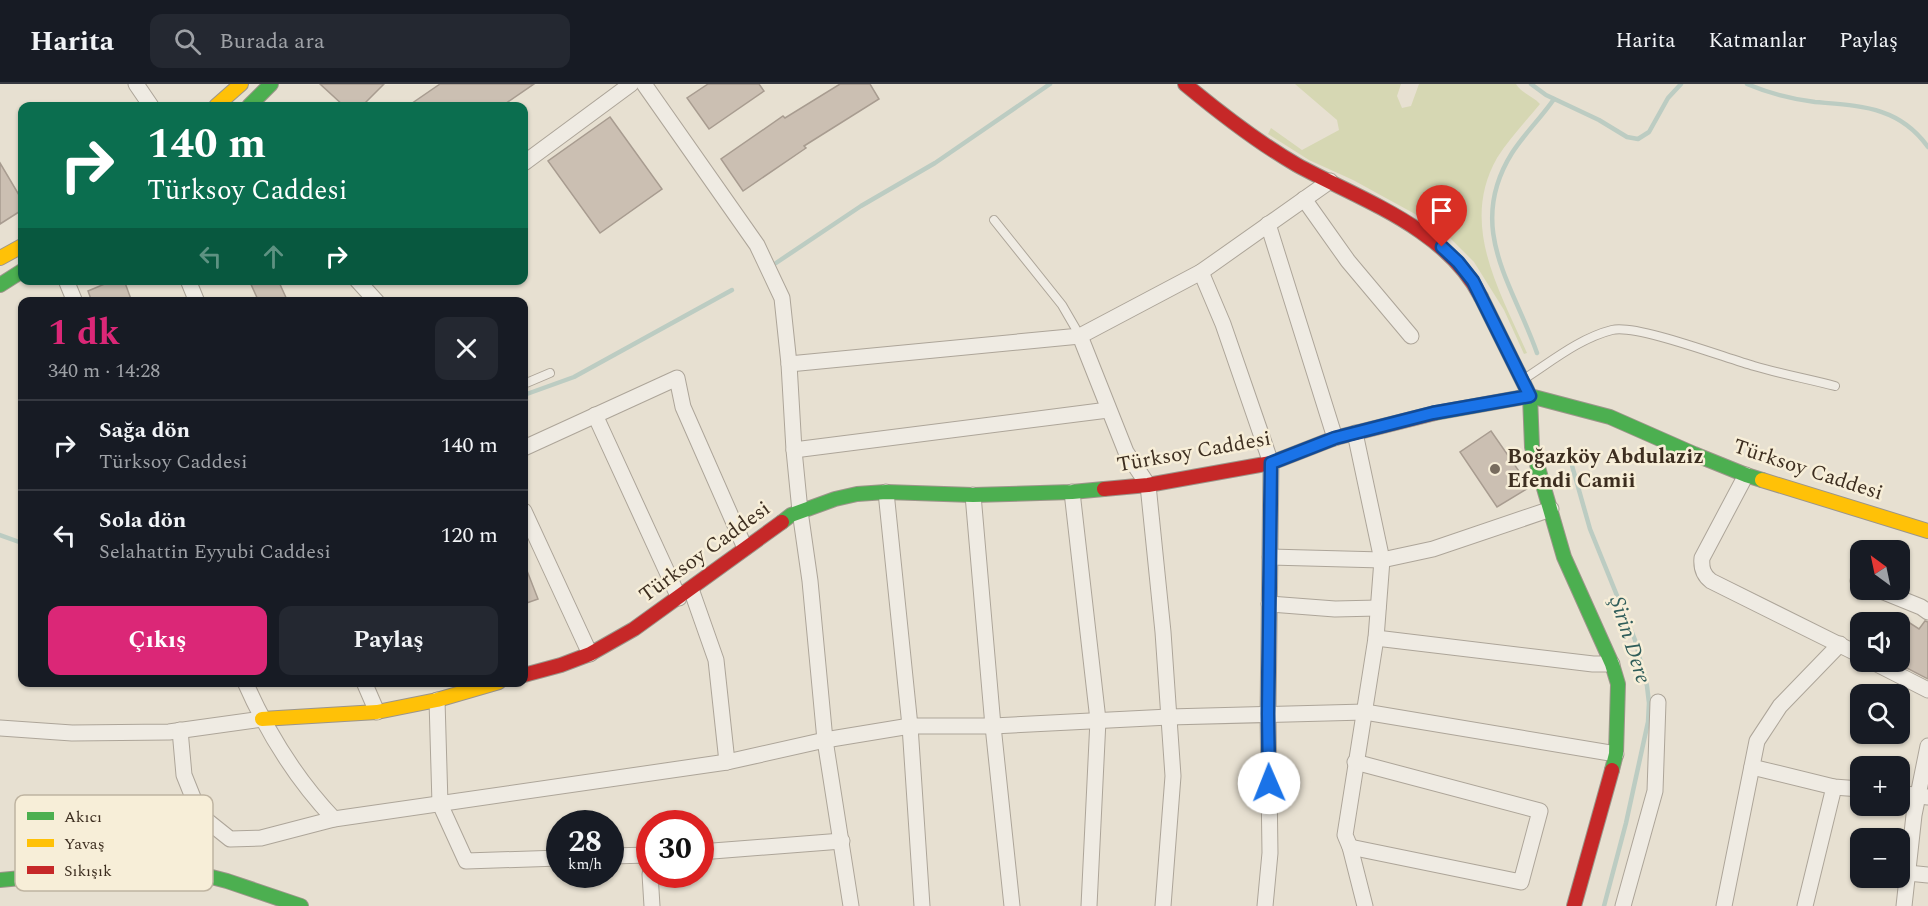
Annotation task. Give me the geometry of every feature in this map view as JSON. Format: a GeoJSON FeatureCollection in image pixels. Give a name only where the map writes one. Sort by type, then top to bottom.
{"type":"FeatureCollection","features":[{"type":"Feature","properties":{"kind":"street"},"geometry":{"type":"LineString","coordinates":[[136,84],[149,102]]}},
{"type":"Feature","properties":{"kind":"street"},"geometry":{"type":"LineString","coordinates":[[221,102],[241,84]]}},
{"type":"Feature","properties":{"kind":"street"},"geometry":{"type":"LineString","coordinates":[[253,102],[271,84]]}},
{"type":"Feature","properties":{"kind":"street"},"geometry":{"type":"LineString","coordinates":[[528,160],[631,84]]}},
{"type":"Feature","properties":{"kind":"street"},"geometry":{"type":"LineString","coordinates":[[644,84],[757,245],[782,298],[794,450],[810,581],[825,740],[851,906]]}},
{"type":"Feature","properties":{"kind":"street"},"geometry":{"type":"LineString","coordinates":[[1185,84],[1202,94],[1227,119],[1296,164],[1414,227],[1442,247],[1473,281],[1523,380],[1530,396],[1532,447],[1564,557],[1612,664],[1618,684],[1616,754],[1574,906]]}},
{"type":"Feature","properties":{"kind":"street"},"geometry":{"type":"LineString","coordinates":[[789,364],[1080,336],[1201,272],[1330,181]]}},
{"type":"Feature","properties":{"kind":"street"},"geometry":{"type":"LineString","coordinates":[[1304,199],[1348,261],[1411,336]]}},
{"type":"Feature","properties":{"kind":"street"},"geometry":{"type":"LineString","coordinates":[[1269,224],[1335,438]]}},
{"type":"Feature","properties":{"kind":"street"},"geometry":{"type":"LineString","coordinates":[[0,258],[18,248]]}},
{"type":"Feature","properties":{"kind":"street"},"geometry":{"type":"LineString","coordinates":[[1201,272],[1223,324],[1271,463],[1268,714],[1270,853],[1264,906]]}},
{"type":"Feature","properties":{"kind":"street"},"geometry":{"type":"LineString","coordinates":[[0,285],[18,274]]}},
{"type":"Feature","properties":{"kind":"street"},"geometry":{"type":"LineString","coordinates":[[363,285],[373,297]]}},
{"type":"Feature","properties":{"kind":"street"},"geometry":{"type":"LineString","coordinates":[[1080,336],[1126,452],[1148,485],[1163,632],[1173,776],[1163,906]]}},
{"type":"Feature","properties":{"kind":"street"},"geometry":{"type":"LineString","coordinates":[[528,446],[677,378],[683,407],[745,548]]}},
{"type":"Feature","properties":{"kind":"street","name":"Türksoy Caddesi"},"geometry":{"type":"LineString","coordinates":[[528,674],[590,654],[634,629],[791,515],[835,498],[886,492],[973,495],[1072,492],[1148,485],[1271,463],[1335,438],[1433,413],[1530,396],[1610,417],[1746,475],[1928,531]]}},
{"type":"Feature","properties":{"kind":"street"},"geometry":{"type":"LineString","coordinates":[[794,450],[1108,410]]}},
{"type":"Feature","properties":{"kind":"street"},"geometry":{"type":"LineString","coordinates":[[595,415],[685,593],[716,660],[728,762]]}},
{"type":"Feature","properties":{"kind":"street"},"geometry":{"type":"LineString","coordinates":[[1355,433],[1382,560],[1376,638],[1345,835],[1365,906]]}},
{"type":"Feature","properties":{"kind":"street"},"geometry":{"type":"LineString","coordinates":[[1746,475],[1702,558],[1704,575],[1711,581],[1850,650]]}},
{"type":"Feature","properties":{"kind":"street"},"geometry":{"type":"LineString","coordinates":[[886,492],[910,726],[922,906]]}},
{"type":"Feature","properties":{"kind":"street"},"geometry":{"type":"LineString","coordinates":[[1072,492],[1098,720],[1089,906]]}},
{"type":"Feature","properties":{"kind":"street"},"geometry":{"type":"LineString","coordinates":[[973,495],[993,726],[1012,906]]}},
{"type":"Feature","properties":{"kind":"street"},"geometry":{"type":"LineString","coordinates":[[1270,557],[1382,560],[1433,549],[1551,509]]}},
{"type":"Feature","properties":{"kind":"street"},"geometry":{"type":"LineString","coordinates":[[528,521],[590,654]]}},
{"type":"Feature","properties":{"kind":"street"},"geometry":{"type":"LineString","coordinates":[[1904,600],[1928,612]]}},
{"type":"Feature","properties":{"kind":"street"},"geometry":{"type":"LineString","coordinates":[[1269,604],[1335,609],[1378,608]]}},
{"type":"Feature","properties":{"kind":"street"},"geometry":{"type":"LineString","coordinates":[[1376,638],[1593,664],[1612,664]]}},
{"type":"Feature","properties":{"kind":"street"},"geometry":{"type":"LineString","coordinates":[[1724,906],[1757,741],[1780,706],[1840,644]]}},
{"type":"Feature","properties":{"kind":"street"},"geometry":{"type":"LineString","coordinates":[[1893,672],[1928,690]]}},
{"type":"Feature","properties":{"kind":"street"},"geometry":{"type":"LineString","coordinates":[[247,687],[262,719],[312,795],[334,819]]}},
{"type":"Feature","properties":{"kind":"street"},"geometry":{"type":"LineString","coordinates":[[366,687],[377,712]]}},
{"type":"Feature","properties":{"kind":"street"},"geometry":{"type":"LineString","coordinates":[[0,728],[72,733],[180,730],[262,719],[377,712],[437,700],[482,687]]}},
{"type":"Feature","properties":{"kind":"street"},"geometry":{"type":"LineString","coordinates":[[437,700],[440,804],[466,861],[546,858]]}},
{"type":"Feature","properties":{"kind":"street"},"geometry":{"type":"LineString","coordinates":[[1623,906],[1655,791],[1658,702]]}},
{"type":"Feature","properties":{"kind":"street"},"geometry":{"type":"LineString","coordinates":[[213,825],[230,839],[261,838],[334,819],[728,762],[825,740],[910,726],[993,726],[1169,717],[1365,712],[1616,754]]}},
{"type":"Feature","properties":{"kind":"street"},"geometry":{"type":"LineString","coordinates":[[180,730],[184,775],[192,795]]}},
{"type":"Feature","properties":{"kind":"street"},"geometry":{"type":"LineString","coordinates":[[1910,854],[1914,815],[1923,796],[1928,746]]}},
{"type":"Feature","properties":{"kind":"street"},"geometry":{"type":"LineString","coordinates":[[1350,847],[1521,882],[1540,812],[1355,762]]}},
{"type":"Feature","properties":{"kind":"street"},"geometry":{"type":"LineString","coordinates":[[1752,767],[1834,787],[1850,788]]}},
{"type":"Feature","properties":{"kind":"street"},"geometry":{"type":"LineString","coordinates":[[1805,906],[1834,787]]}},
{"type":"Feature","properties":{"kind":"street"},"geometry":{"type":"LineString","coordinates":[[714,851],[842,840]]}},
{"type":"Feature","properties":{"kind":"street"},"geometry":{"type":"LineString","coordinates":[[1910,873],[1928,875]]}},
{"type":"Feature","properties":{"kind":"street"},"geometry":{"type":"LineString","coordinates":[[213,877],[301,906]]}},
{"type":"Feature","properties":{"kind":"street"},"geometry":{"type":"LineString","coordinates":[[0,880],[15,879]]}},
{"type":"Feature","properties":{"kind":"street"},"geometry":{"type":"LineString","coordinates":[[651,888],[652,906]]}},
{"type":"Feature","properties":{"kind":"street"},"geometry":{"type":"LineString","coordinates":[[1904,906],[1906,888]]}},
{"type":"Feature","properties":{"kind":"lane"},"geometry":{"type":"LineString","coordinates":[[994,220],[1062,305],[1080,336]]}},
{"type":"Feature","properties":{"kind":"lane"},"geometry":{"type":"LineString","coordinates":[[1523,380],[1578,344],[1615,329],[1660,337],[1755,366],[1835,386]]}},
{"type":"Feature","properties":{"kind":"lane"},"geometry":{"type":"LineString","coordinates":[[528,382],[550,373]]}},
{"type":"Feature","properties":{"kind":"green space"},"geometry":{"type":"Polygon","coordinates":[[[1295,84],[1401,84],[1397,96],[1402,108],[1411,106],[1419,84],[1516,84],[1540,104],[1497,158],[1486,183],[1482,208],[1483,233],[1488,257],[1496,282],[1527,353],[1524,354],[1504,310],[1474,262],[1451,239],[1426,220],[1353,180],[1309,160],[1268,134],[1271,128],[1302,150],[1339,130],[1337,120],[1295,84]]]}},
{"type":"Feature","properties":{"kind":"building"},"geometry":{"type":"Polygon","coordinates":[[[320,84],[384,84],[366,102],[340,102],[320,84]]]}},
{"type":"Feature","properties":{"kind":"building"},"geometry":{"type":"Polygon","coordinates":[[[440,84],[534,84],[508,102],[414,102],[440,84]]]}},
{"type":"Feature","properties":{"kind":"building"},"geometry":{"type":"Polygon","coordinates":[[[708,84],[759,84],[764,91],[709,129],[687,98],[708,84]]]}},
{"type":"Feature","properties":{"kind":"building"},"geometry":{"type":"Polygon","coordinates":[[[840,84],[870,84],[879,99],[804,146],[806,148],[743,191],[721,159],[783,116],[785,118],[840,84]]]}},
{"type":"Feature","properties":{"kind":"building"},"geometry":{"type":"Polygon","coordinates":[[[610,117],[662,189],[600,233],[548,161],[610,117]]]}},
{"type":"Feature","properties":{"kind":"building"},"geometry":{"type":"Polygon","coordinates":[[[0,163],[18,193],[18,213],[0,224],[0,163]]]}},
{"type":"Feature","properties":{"kind":"building"},"geometry":{"type":"Polygon","coordinates":[[[102,285],[126,285],[130,297],[90,297],[88,291],[102,285]]]}},
{"type":"Feature","properties":{"kind":"building"},"geometry":{"type":"Polygon","coordinates":[[[251,285],[280,285],[286,297],[257,297],[251,285]]]}},
{"type":"Feature","properties":{"kind":"building","name":"Boğazköy Abdulaziz Efendi Camii"},"geometry":{"type":"Polygon","coordinates":[[[1491,431],[1530,487],[1497,507],[1460,452],[1491,431]]]}},
{"type":"Feature","properties":{"kind":"building"},"geometry":{"type":"Polygon","coordinates":[[[528,573],[538,599],[528,603],[528,573]]]}},
{"type":"Feature","properties":{"kind":"building"},"geometry":{"type":"Polygon","coordinates":[[[1925,621],[1928,622],[1928,679],[1910,670],[1910,623],[1919,629],[1925,621]]]}},
{"type":"Feature","properties":{"kind":"waterway"},"geometry":{"type":"LineString","coordinates":[[776,263],[861,206],[935,163],[1050,84]]}},
{"type":"Feature","properties":{"kind":"waterway"},"geometry":{"type":"LineString","coordinates":[[1531,84],[1546,95],[1599,120],[1627,137],[1638,139],[1649,132],[1668,98],[1681,84]]}},
{"type":"Feature","properties":{"kind":"waterway"},"geometry":{"type":"LineString","coordinates":[[1747,84],[1798,99],[1878,111],[1904,123],[1917,133],[1928,147]]}},
{"type":"Feature","properties":{"kind":"waterway","name":"Şirin Dere"},"geometry":{"type":"LineString","coordinates":[[1537,353],[1498,255],[1493,231],[1493,206],[1499,180],[1512,153],[1554,99]]}},
{"type":"Feature","properties":{"kind":"waterway"},"geometry":{"type":"LineString","coordinates":[[528,394],[574,377],[732,290]]}},
{"type":"Feature","properties":{"kind":"waterway","name":"Şirin Dere"},"geometry":{"type":"LineString","coordinates":[[1567,448],[1590,529],[1635,640],[1649,703],[1648,722],[1626,823],[1604,906]]}},
{"type":"Feature","properties":{"kind":"waterway"},"geometry":{"type":"LineString","coordinates":[[0,535],[18,542]]}},
{"type":"Feature","properties":{"kind":"traffic: fast"},"geometry":{"type":"LineString","coordinates":[[253,102],[271,84]]}},
{"type":"Feature","properties":{"kind":"traffic: fast"},"geometry":{"type":"LineString","coordinates":[[0,285],[18,274]]}},
{"type":"Feature","properties":{"kind":"traffic: fast"},"geometry":{"type":"LineString","coordinates":[[1481,297],[1530,396],[1532,447],[1564,557],[1612,664],[1618,684],[1616,754],[1612,770]]}},
{"type":"Feature","properties":{"kind":"traffic: fast"},"geometry":{"type":"LineString","coordinates":[[1435,413],[1530,396],[1610,417],[1694,454],[1762,480]]}},
{"type":"Feature","properties":{"kind":"traffic: fast"},"geometry":{"type":"LineString","coordinates":[[782,522],[791,515],[835,499],[857,494],[886,492],[973,495],[1104,489]]}},
{"type":"Feature","properties":{"kind":"traffic: fast"},"geometry":{"type":"LineString","coordinates":[[213,877],[301,906]]}},
{"type":"Feature","properties":{"kind":"traffic: fast"},"geometry":{"type":"LineString","coordinates":[[0,880],[15,879]]}},
{"type":"Feature","properties":{"kind":"traffic: slow"},"geometry":{"type":"LineString","coordinates":[[221,102],[241,84]]}},
{"type":"Feature","properties":{"kind":"traffic: slow"},"geometry":{"type":"LineString","coordinates":[[0,258],[18,248]]}},
{"type":"Feature","properties":{"kind":"traffic: slow"},"geometry":{"type":"LineString","coordinates":[[1762,480],[1928,531]]}},
{"type":"Feature","properties":{"kind":"traffic: slow"},"geometry":{"type":"LineString","coordinates":[[262,719],[377,712],[437,700],[482,687]]}},
{"type":"Feature","properties":{"kind":"traffic: jam"},"geometry":{"type":"LineString","coordinates":[[1185,84],[1239,127],[1282,156],[1400,218],[1424,234],[1466,273],[1481,297]]}},
{"type":"Feature","properties":{"kind":"traffic: jam"},"geometry":{"type":"LineString","coordinates":[[1104,489],[1148,485],[1271,463],[1335,438],[1435,413]]}},
{"type":"Feature","properties":{"kind":"traffic: jam"},"geometry":{"type":"LineString","coordinates":[[528,674],[590,654],[634,629],[782,522]]}},
{"type":"Feature","properties":{"kind":"traffic: jam"},"geometry":{"type":"LineString","coordinates":[[1574,906],[1612,770]]}},
{"type":"Feature","properties":{"kind":"place","name":"Boğazköy Abdulaziz Efendi Camii"},"geometry":{"type":"Point","coordinates":[1495,469]}},
{"type":"Feature","properties":{"kind":"route"},"geometry":{"type":"LineString","coordinates":[[1269,783],[1271,463],[1335,438],[1433,413],[1530,396],[1473,281],[1442,247]]}}]}
